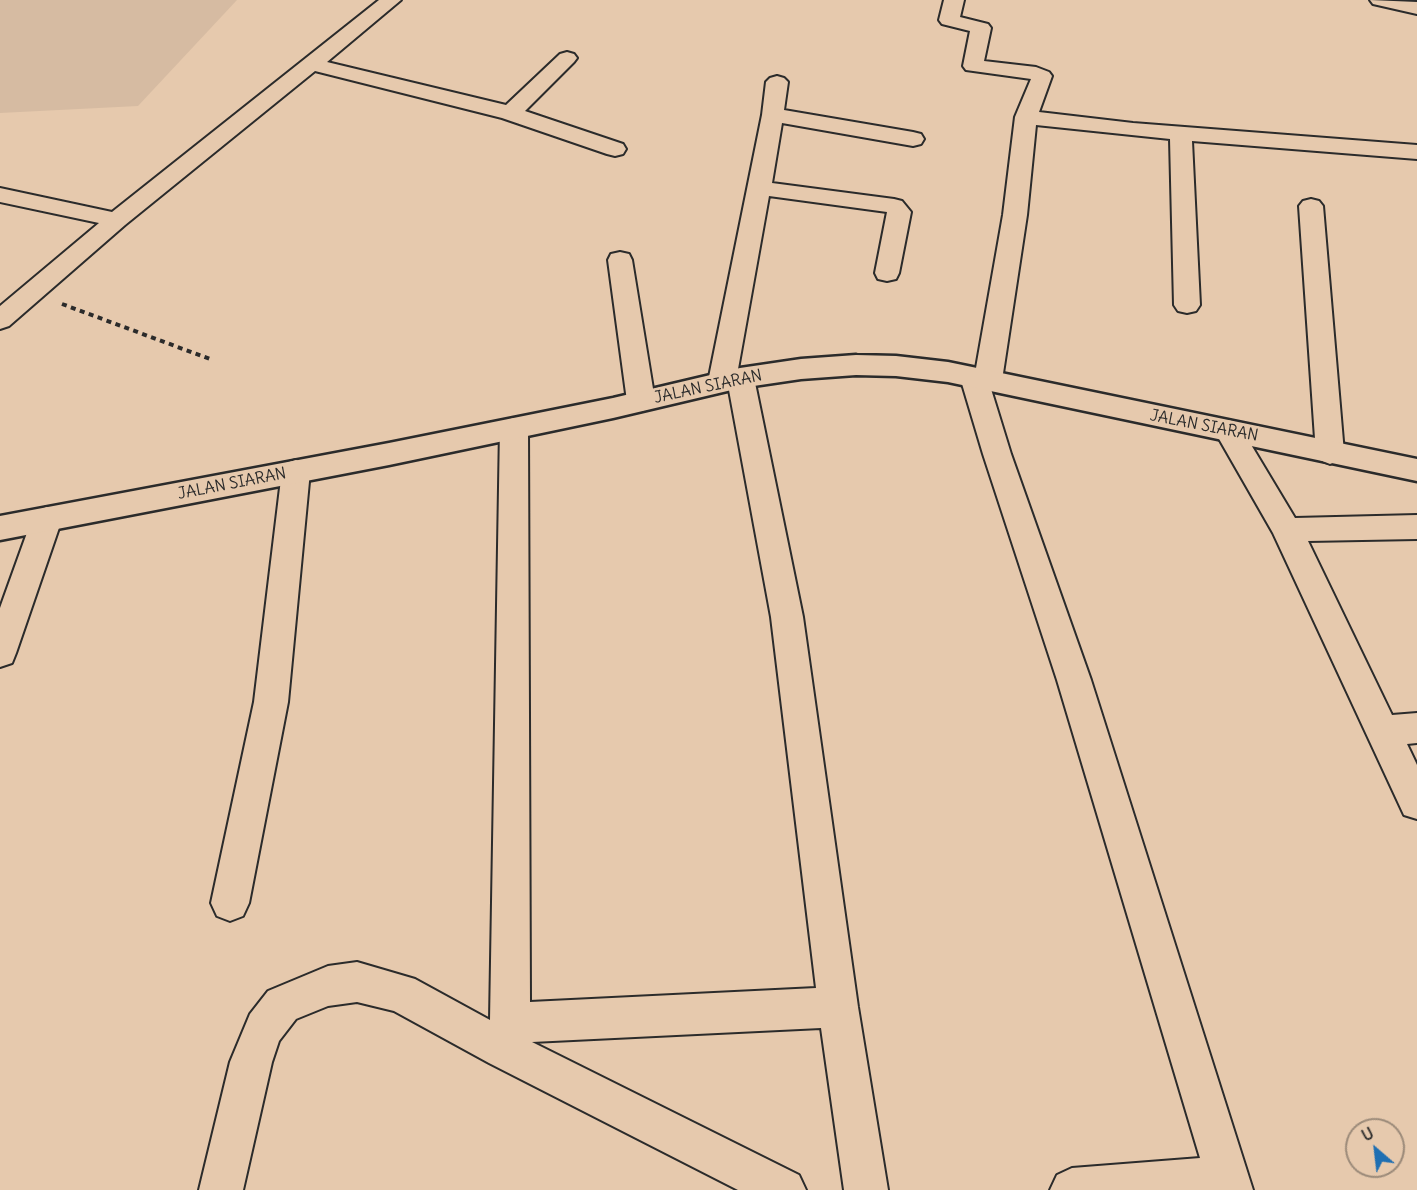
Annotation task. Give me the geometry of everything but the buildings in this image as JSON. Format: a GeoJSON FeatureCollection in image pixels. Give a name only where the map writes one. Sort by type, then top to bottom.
{"type":"FeatureCollection","features":[{"type":"Feature","properties":{"kind":"street"},"geometry":{"type":"LineString","coordinates":[[0,320],[117,220],[391,0]]}},
{"type":"Feature","properties":{"kind":"street"},"geometry":{"type":"LineString","coordinates":[[954,0],[949,20],[981,27],[973,66],[1036,73],[1042,76],[1026,117],[1015,215],[981,378],[997,454],[1074,680],[1230,1184],[1072,1190]]}},
{"type":"Feature","properties":{"kind":"street"},"geometry":{"type":"LineString","coordinates":[[1385,0],[1417,8]]}},
{"type":"Feature","properties":{"kind":"street"},"geometry":{"type":"LineString","coordinates":[[510,113],[567,58]]}},
{"type":"Feature","properties":{"kind":"street"},"geometry":{"type":"LineString","coordinates":[[312,64],[510,113],[615,149]]}},
{"type":"Feature","properties":{"kind":"street"},"geometry":{"type":"LineString","coordinates":[[777,82],[731,380],[787,617],[838,1007],[866,1190]]}},
{"type":"Feature","properties":{"kind":"street"},"geometry":{"type":"LineString","coordinates":[[773,115],[913,139]]}},
{"type":"Feature","properties":{"kind":"street"},"geometry":{"type":"LineString","coordinates":[[1026,117],[1133,130],[1417,152]]}},
{"type":"Feature","properties":{"kind":"street"},"geometry":{"type":"LineString","coordinates":[[1181,134],[1187,305]]}},
{"type":"Feature","properties":{"kind":"street"},"geometry":{"type":"LineString","coordinates":[[759,188],[894,206],[899,212],[887,273]]}},
{"type":"Feature","properties":{"kind":"street"},"geometry":{"type":"LineString","coordinates":[[0,195],[117,220]]}},
{"type":"Feature","properties":{"kind":"street"},"geometry":{"type":"LineString","coordinates":[[1311,206],[1330,453]]}},
{"type":"Feature","properties":{"kind":"street"},"geometry":{"type":"LineString","coordinates":[[620,260],[641,401]]}},
{"type":"Feature","properties":{"kind":"street","name":"JALAN SIARAN"},"geometry":{"type":"LineString","coordinates":[[0,528],[514,428],[731,380],[801,369],[879,365],[981,378],[1180,422],[1417,470]]}},
{"type":"Feature","properties":{"kind":"street"},"geometry":{"type":"LineString","coordinates":[[506,1036],[514,428]]}},
{"type":"Feature","properties":{"kind":"street"},"geometry":{"type":"LineString","coordinates":[[1228,430],[1287,530],[1417,803]]}},
{"type":"Feature","properties":{"kind":"street"},"geometry":{"type":"LineString","coordinates":[[230,903],[271,702],[296,471]]}},
{"type":"Feature","properties":{"kind":"street"},"geometry":{"type":"LineString","coordinates":[[0,653],[47,519]]}},
{"type":"Feature","properties":{"kind":"street"},"geometry":{"type":"LineString","coordinates":[[1287,530],[1417,527]]}},
{"type":"Feature","properties":{"kind":"street"},"geometry":{"type":"LineString","coordinates":[[1383,731],[1417,728]]}},
{"type":"Feature","properties":{"kind":"street"},"geometry":{"type":"LineString","coordinates":[[221,1190],[252,1062],[264,1028],[282,1005],[328,986],[357,982],[400,993],[506,1036],[784,1190]]}},
{"type":"Feature","properties":{"kind":"street"},"geometry":{"type":"LineString","coordinates":[[506,1036],[838,1007]]}},
{"type":"Feature","properties":{"kind":"path"},"geometry":{"type":"LineString","coordinates":[[33,293],[210,359]]}},
{"type":"Feature","properties":{"kind":"shaded area"},"geometry":{"type":"Polygon","coordinates":[[[0,0],[237,0],[138,106],[0,113],[0,0]]]}}]}
